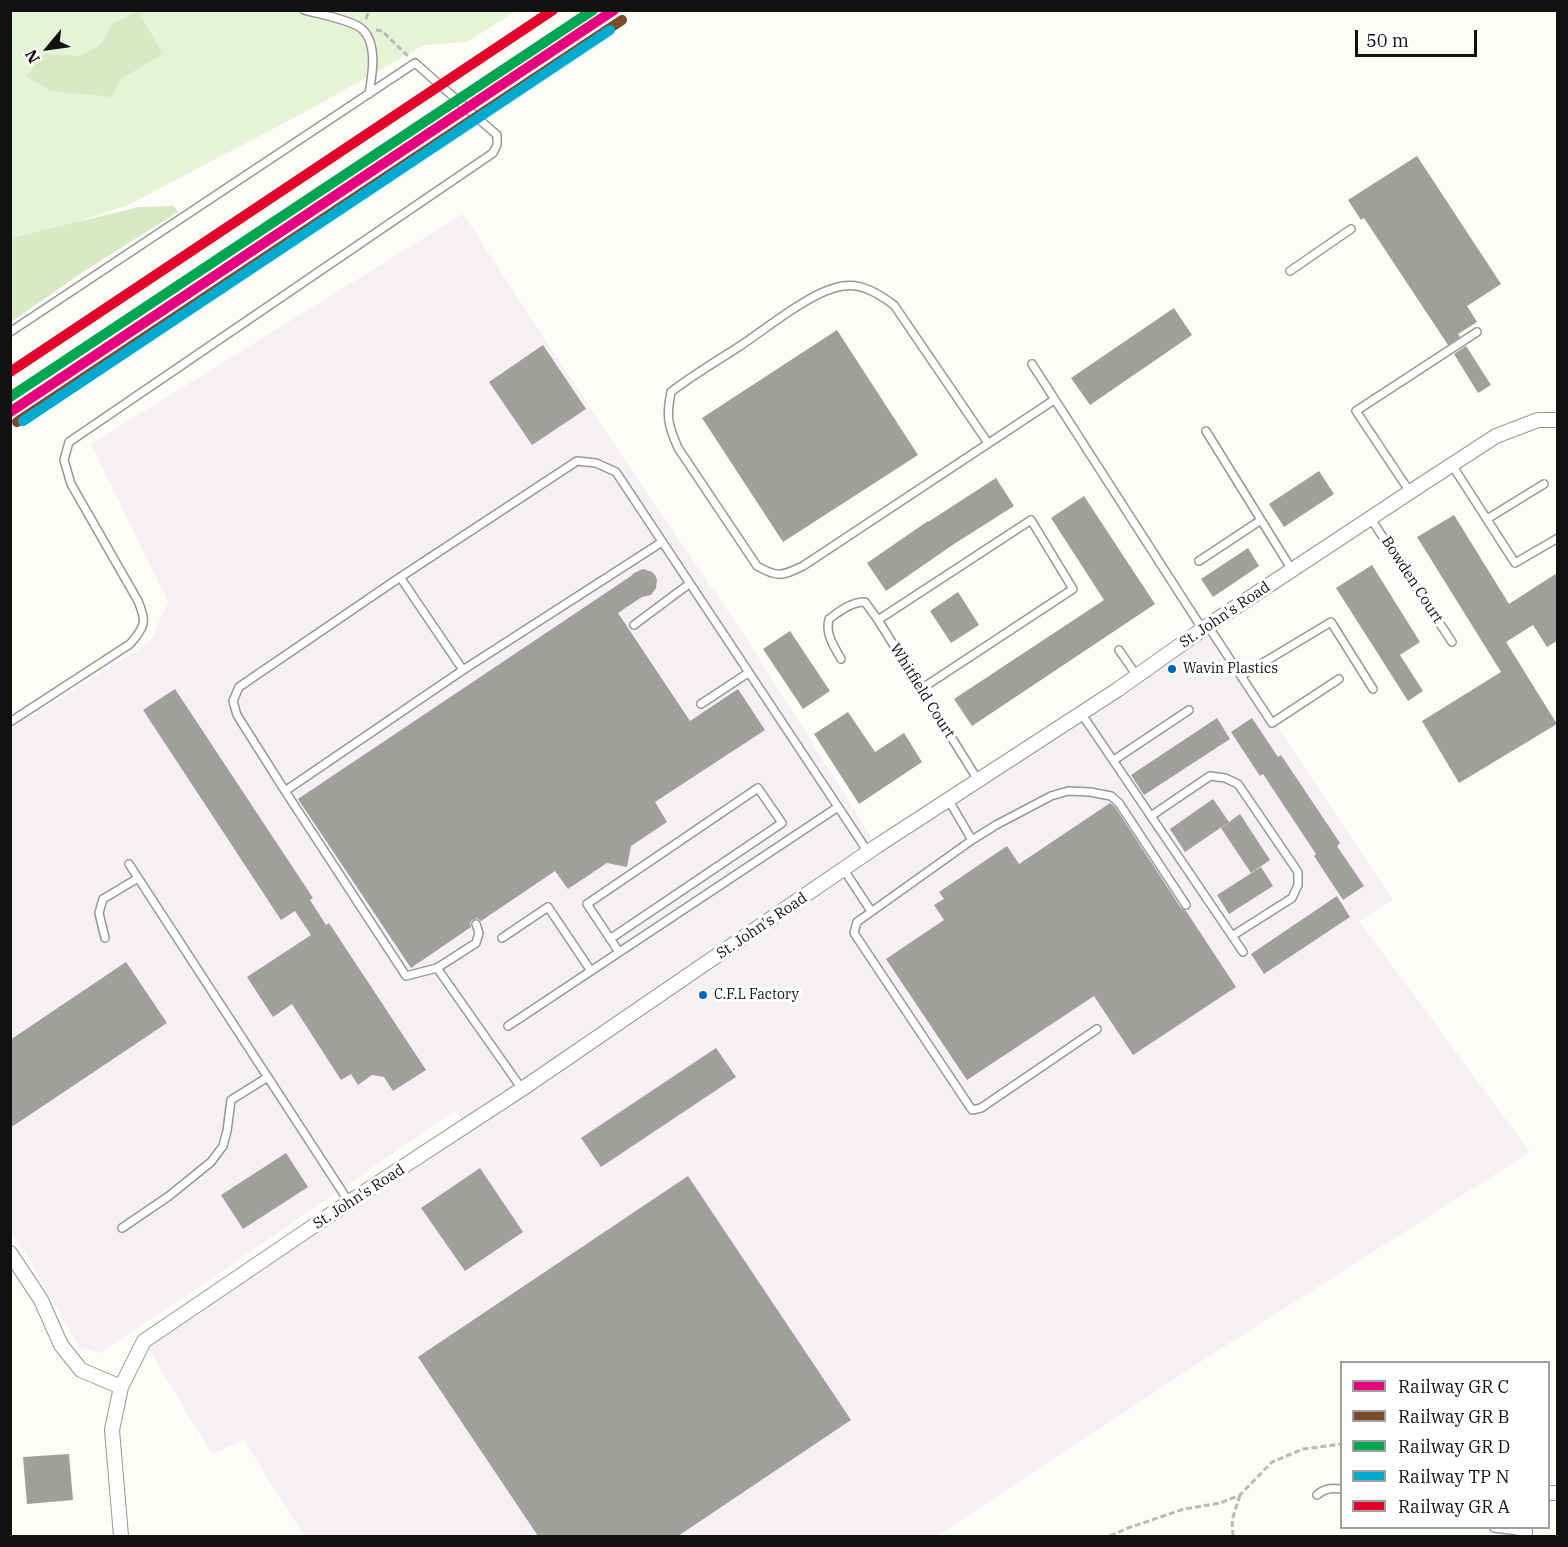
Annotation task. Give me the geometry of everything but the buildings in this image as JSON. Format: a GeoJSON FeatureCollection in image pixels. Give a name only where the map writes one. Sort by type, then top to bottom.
{"type":"FeatureCollection","features":[{"type":"Feature","properties":{"kind":"street","name":"St. John's Road"},"geometry":{"type":"LineString","coordinates":[[121,1536],[112,1430],[121,1387],[144,1341],[349,1202],[522,1089],[948,799],[1082,713],[1410,492],[1496,436],[1538,420],[1557,420]]}},
{"type":"Feature","properties":{"kind":"street"},"geometry":{"type":"LineString","coordinates":[[10,1253],[41,1300],[61,1345],[81,1370],[121,1387]]}},
{"type":"Feature","properties":{"kind":"lane"},"geometry":{"type":"LineString","coordinates":[[304,10],[352,23],[362,28],[369,38],[373,64],[369,94]]}},
{"type":"Feature","properties":{"kind":"lane"},"geometry":{"type":"LineString","coordinates":[[10,332],[415,63],[497,135],[497,145],[493,153],[69,442],[64,460],[71,484],[138,601],[144,615],[142,629],[130,644],[10,722]]}},
{"type":"Feature","properties":{"kind":"lane"},"geometry":{"type":"LineString","coordinates":[[1290,271],[1351,229]]}},
{"type":"Feature","properties":{"kind":"lane"},"geometry":{"type":"LineString","coordinates":[[988,443],[894,305],[877,292],[856,286],[845,285],[829,289],[805,302],[671,392],[668,409],[670,429],[678,448],[757,566],[770,573],[785,574],[803,566],[1054,400]]}},
{"type":"Feature","properties":{"kind":"lane"},"geometry":{"type":"LineString","coordinates":[[1410,492],[1356,411],[1477,332]]}},
{"type":"Feature","properties":{"kind":"lane"},"geometry":{"type":"LineString","coordinates":[[1032,364],[1206,628],[1272,723],[1339,679]]}},
{"type":"Feature","properties":{"kind":"lane"},"geometry":{"type":"LineString","coordinates":[[1206,431],[1292,570]]}},
{"type":"Feature","properties":{"kind":"lane"},"geometry":{"type":"LineString","coordinates":[[477,924],[479,933],[476,943],[437,968],[406,976],[237,715],[233,701],[239,687],[400,577],[577,461],[596,463],[616,472],[868,853]]}},
{"type":"Feature","properties":{"kind":"lane"},"geometry":{"type":"LineString","coordinates":[[1452,465],[1515,563],[1557,538]]}},
{"type":"Feature","properties":{"kind":"lane"},"geometry":{"type":"LineString","coordinates":[[1486,519],[1544,484]]}},
{"type":"Feature","properties":{"kind":"lane","name":"Bowden Court"},"geometry":{"type":"LineString","coordinates":[[1371,519],[1452,642]]}},
{"type":"Feature","properties":{"kind":"lane"},"geometry":{"type":"LineString","coordinates":[[878,620],[1031,520],[1073,589],[921,689]]}},
{"type":"Feature","properties":{"kind":"lane"},"geometry":{"type":"LineString","coordinates":[[1199,561],[1261,520]]}},
{"type":"Feature","properties":{"kind":"lane"},"geometry":{"type":"LineString","coordinates":[[285,791],[463,670],[662,542]]}},
{"type":"Feature","properties":{"kind":"lane"},"geometry":{"type":"LineString","coordinates":[[400,577],[463,670]]}},
{"type":"Feature","properties":{"kind":"lane"},"geometry":{"type":"LineString","coordinates":[[634,625],[689,584]]}},
{"type":"Feature","properties":{"kind":"lane","name":"Whitfield Court"},"geometry":{"type":"LineString","coordinates":[[841,658],[831,641],[827,627],[829,619],[857,602],[865,602],[978,780]]}},
{"type":"Feature","properties":{"kind":"lane"},"geometry":{"type":"LineString","coordinates":[[1241,676],[1331,622],[1372,689]]}},
{"type":"Feature","properties":{"kind":"lane"},"geometry":{"type":"LineString","coordinates":[[1119,650],[1137,676]]}},
{"type":"Feature","properties":{"kind":"lane"},"geometry":{"type":"LineString","coordinates":[[701,704],[748,672]]}},
{"type":"Feature","properties":{"kind":"lane"},"geometry":{"type":"LineString","coordinates":[[1113,760],[1188,710]]}},
{"type":"Feature","properties":{"kind":"lane"},"geometry":{"type":"LineString","coordinates":[[1082,713],[1243,952]]}},
{"type":"Feature","properties":{"kind":"lane"},"geometry":{"type":"LineString","coordinates":[[1151,816],[1210,776],[1225,778],[1238,784],[1298,872],[1298,885],[1292,898],[1232,936]]}},
{"type":"Feature","properties":{"kind":"lane"},"geometry":{"type":"LineString","coordinates":[[610,939],[782,823],[758,788],[587,904],[606,933],[619,952]]}},
{"type":"Feature","properties":{"kind":"lane"},"geometry":{"type":"LineString","coordinates":[[1097,1029],[981,1108],[972,1110],[854,933],[857,922],[996,825],[1051,796],[1068,791],[1110,796],[1119,803],[1186,905]]}},
{"type":"Feature","properties":{"kind":"lane"},"geometry":{"type":"LineString","coordinates":[[948,799],[972,840]]}},
{"type":"Feature","properties":{"kind":"lane"},"geometry":{"type":"LineString","coordinates":[[508,1026],[838,807]]}},
{"type":"Feature","properties":{"kind":"lane"},"geometry":{"type":"LineString","coordinates":[[129,864],[349,1202]]}},
{"type":"Feature","properties":{"kind":"lane"},"geometry":{"type":"LineString","coordinates":[[844,870],[871,911]]}},
{"type":"Feature","properties":{"kind":"lane"},"geometry":{"type":"LineString","coordinates":[[105,938],[99,913],[103,899],[138,878]]}},
{"type":"Feature","properties":{"kind":"lane"},"geometry":{"type":"LineString","coordinates":[[502,938],[548,907],[591,971]]}},
{"type":"Feature","properties":{"kind":"lane"},"geometry":{"type":"LineString","coordinates":[[437,968],[522,1089]]}},
{"type":"Feature","properties":{"kind":"lane"},"geometry":{"type":"LineString","coordinates":[[122,1228],[169,1196],[211,1162],[223,1146],[231,1100],[267,1077]]}},
{"type":"Feature","properties":{"kind":"lane"},"geometry":{"type":"LineString","coordinates":[[1317,1495],[1324,1489],[1340,1489]]}},
{"type":"Feature","properties":{"kind":"lane"},"geometry":{"type":"LineString","coordinates":[[1506,1529],[1525,1532]]}},
{"type":"Feature","properties":{"kind":"path"},"geometry":{"type":"LineString","coordinates":[[362,28],[382,32],[415,63]]}},
{"type":"Feature","properties":{"kind":"path"},"geometry":{"type":"LineString","coordinates":[[1110,1536],[1184,1509],[1220,1503],[1240,1495],[1272,1462],[1303,1449],[1340,1444]]}},
{"type":"Feature","properties":{"kind":"path"},"geometry":{"type":"LineString","coordinates":[[1233,1536],[1232,1520],[1240,1495]]}},
{"type":"Feature","properties":{"kind":"shaded area"},"geometry":{"type":"Polygon","coordinates":[[[463,214],[600,423],[748,641],[877,846],[1210,624],[1393,900],[1359,921],[1530,1152],[1214,1353],[937,1536],[304,1536],[244,1440],[212,1454],[144,1341],[467,1126],[456,1110],[100,1353],[79,1347],[28,1257],[11,1233],[10,730],[150,642],[168,602],[91,444],[463,214]]]}},
{"type":"Feature","properties":{"kind":"green space"},"geometry":{"type":"Polygon","coordinates":[[[10,11],[516,11],[467,42],[424,45],[307,111],[128,205],[11,244],[10,11]]]}},
{"type":"Feature","properties":{"kind":"green space"},"geometry":{"type":"Polygon","coordinates":[[[138,11],[163,54],[121,79],[112,97],[50,91],[26,76],[45,54],[81,56],[102,43],[112,24],[138,11]]]}},
{"type":"Feature","properties":{"kind":"green space"},"geometry":{"type":"Polygon","coordinates":[[[174,206],[178,212],[83,272],[11,322],[11,238],[139,207],[174,206]]]}},
{"type":"Feature","properties":{"kind":"transit line"},"geometry":{"type":"LineString","coordinates":[[10,372],[553,10]]}},
{"type":"Feature","properties":{"kind":"transit line"},"geometry":{"type":"LineString","coordinates":[[10,397],[593,10]]}},
{"type":"Feature","properties":{"kind":"transit line"},"geometry":{"type":"LineString","coordinates":[[10,412],[614,10]]}},
{"type":"Feature","properties":{"kind":"transit line"},"geometry":{"type":"LineString","coordinates":[[17,422],[622,20]]}},
{"type":"Feature","properties":{"kind":"transit line"},"geometry":{"type":"LineString","coordinates":[[23,421],[610,30]]}},
{"type":"Feature","properties":{"kind":"place","name":"Wavin Plastics"},"geometry":{"type":"Point","coordinates":[1172,669]}},
{"type":"Feature","properties":{"kind":"place","name":"C.F.L Factory"},"geometry":{"type":"Point","coordinates":[703,995]}}]}
